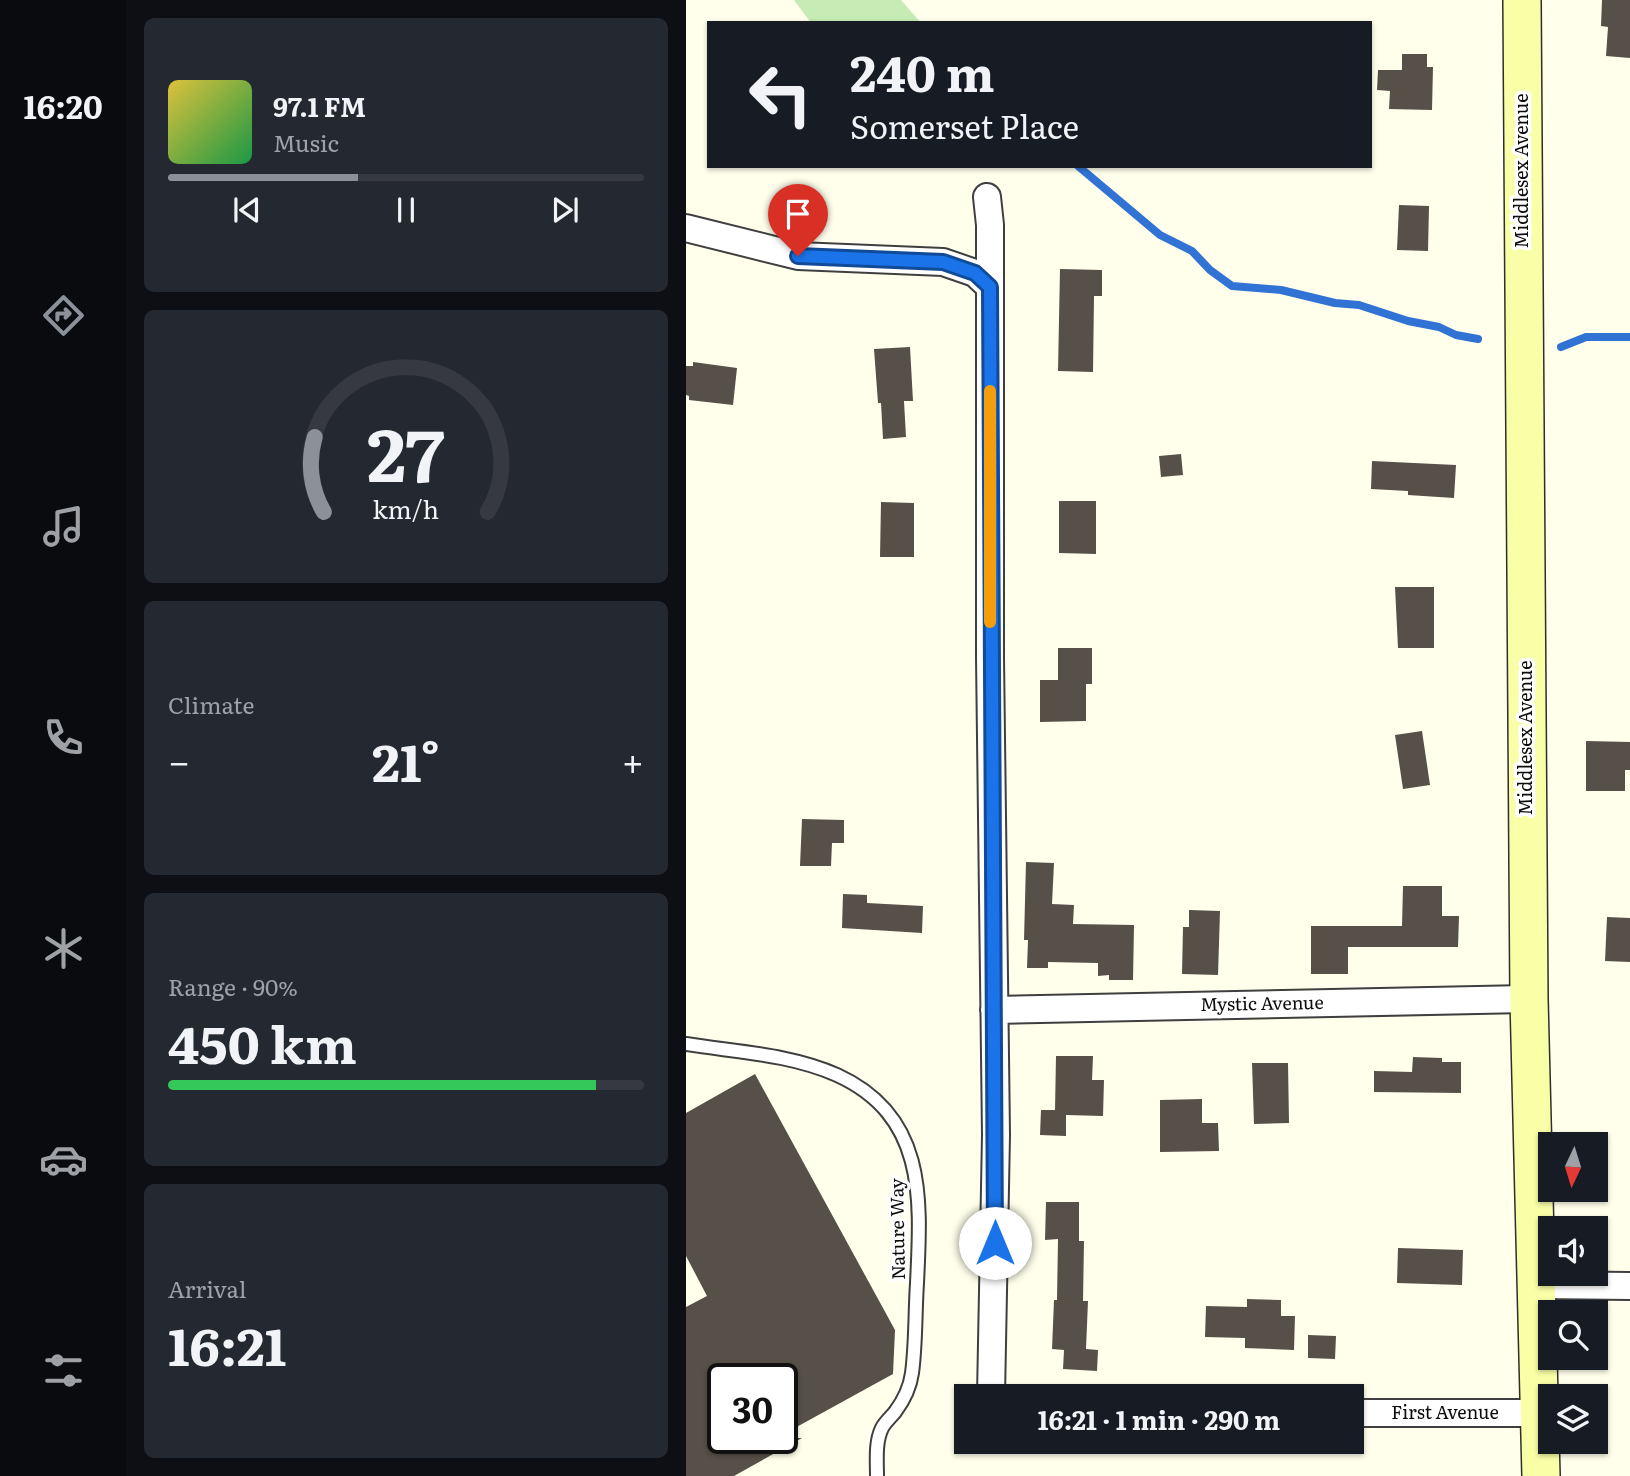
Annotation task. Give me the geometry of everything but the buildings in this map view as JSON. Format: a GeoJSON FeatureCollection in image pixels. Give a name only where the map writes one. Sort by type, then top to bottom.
{"type":"FeatureCollection","features":[{"type":"Feature","properties":{"kind":"main road","name":"Middlesex Avenue"},"geometry":{"type":"LineString","coordinates":[[1522,0],[1529,999],[1538,1384]]}},
{"type":"Feature","properties":{"kind":"main road","name":"Middlesex Avenue"},"geometry":{"type":"LineString","coordinates":[[1540,1454],[1541,1476]]}},
{"type":"Feature","properties":{"kind":"street"},"geometry":{"type":"LineString","coordinates":[[987,197],[990,225],[996,1148],[991,1384]]}},
{"type":"Feature","properties":{"kind":"street"},"geometry":{"type":"LineString","coordinates":[[686,228],[798,256],[943,262],[975,273],[990,287]]}},
{"type":"Feature","properties":{"kind":"street","name":"Mystic Avenue"},"geometry":{"type":"LineString","coordinates":[[994,1010],[1529,999]]}},
{"type":"Feature","properties":{"kind":"street"},"geometry":{"type":"LineString","coordinates":[[1536,1285],[1630,1286]]}},
{"type":"Feature","properties":{"kind":"street","name":"First Avenue"},"geometry":{"type":"LineString","coordinates":[[1364,1413],[1538,1413]]}},
{"type":"Feature","properties":{"kind":"lane","name":"Nature Way"},"geometry":{"type":"LineString","coordinates":[[686,1044],[791,1060],[852,1082],[891,1117],[909,1149],[915,1171],[919,1220],[914,1351],[908,1390],[882,1428],[879,1438],[877,1476]]}},
{"type":"Feature","properties":{"kind":"green space"},"geometry":{"type":"Polygon","coordinates":[[[794,0],[901,0],[919,21],[810,21],[794,0]]]}},
{"type":"Feature","properties":{"kind":"waterway"},"geometry":{"type":"LineString","coordinates":[[1080,168],[1160,235],[1192,251],[1210,270],[1232,286],[1281,290],[1335,303],[1359,305],[1408,321],[1439,327],[1456,335],[1478,339]]}},
{"type":"Feature","properties":{"kind":"waterway"},"geometry":{"type":"LineString","coordinates":[[1561,347],[1586,337],[1630,337]]}},
{"type":"Feature","properties":{"kind":"slow traffic"},"geometry":{"type":"LineString","coordinates":[[990,391],[990,622]]}},
{"type":"Feature","properties":{"kind":"route"},"geometry":{"type":"LineString","coordinates":[[798,256],[943,262],[975,273],[990,287],[995,1243]]}}]}
